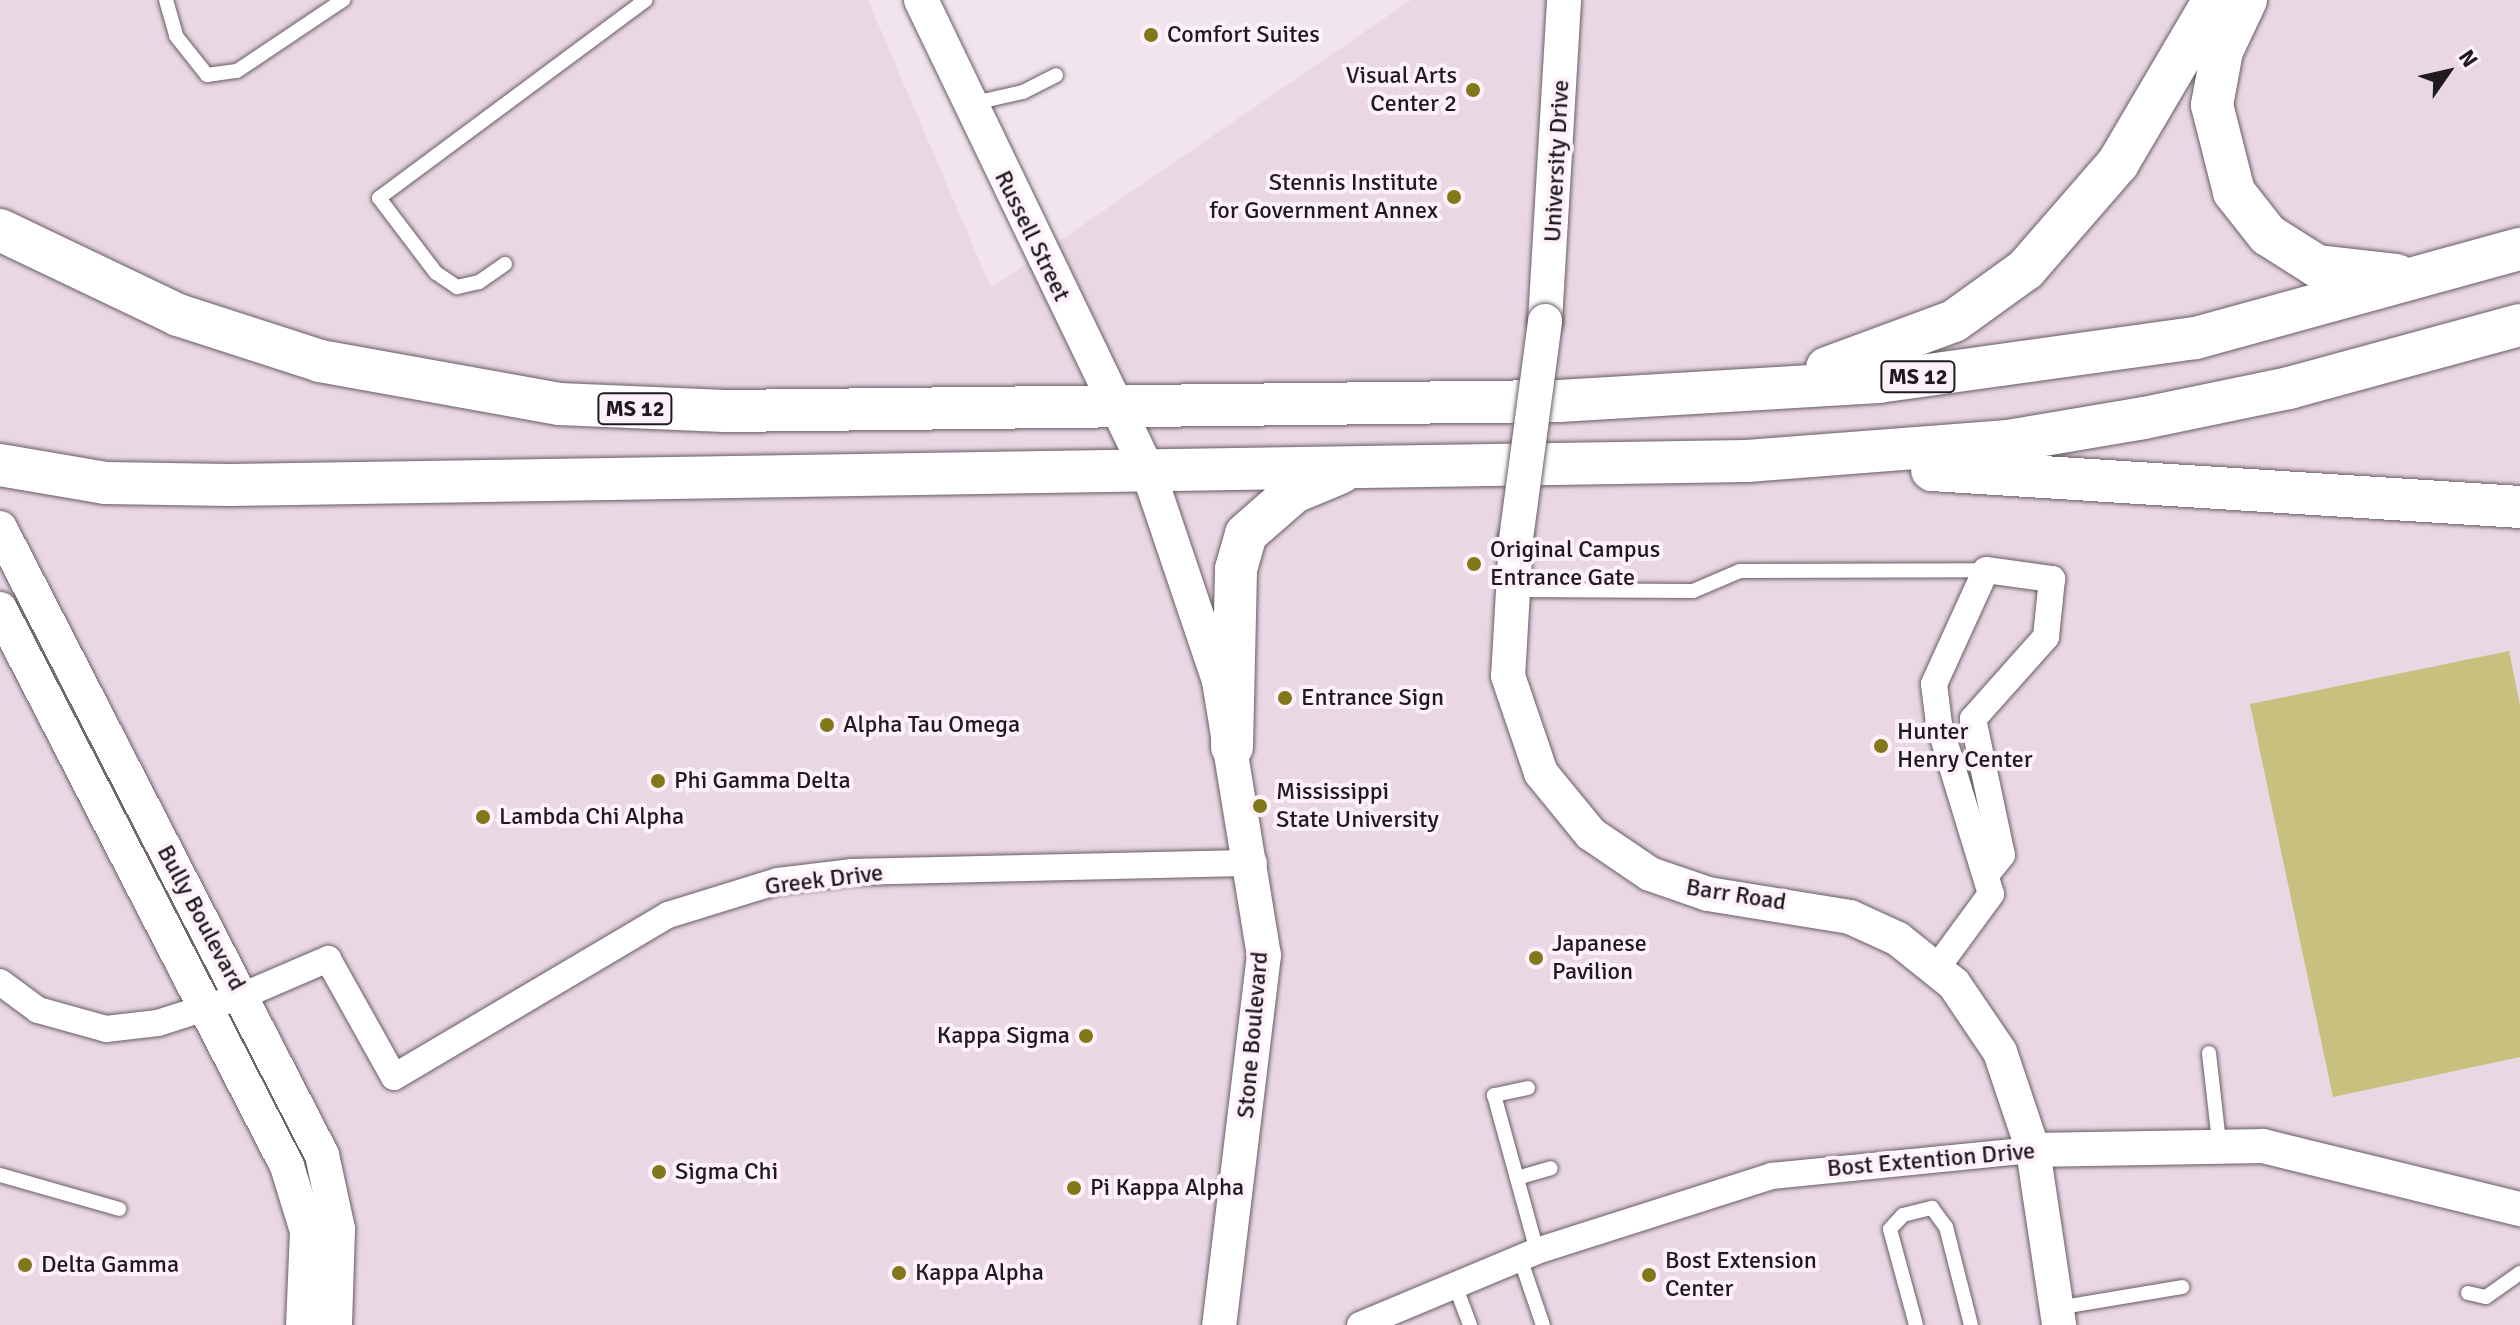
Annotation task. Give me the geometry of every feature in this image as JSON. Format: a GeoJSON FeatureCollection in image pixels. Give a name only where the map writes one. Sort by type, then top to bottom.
{"type":"FeatureCollection","features":[{"type":"Feature","properties":{"kind":"main road"},"geometry":{"type":"LineString","coordinates":[[1672,394],[1857,360],[1989,299],[2090,201],[2214,0]]}},
{"type":"Feature","properties":{"kind":"main road"},"geometry":{"type":"LineString","coordinates":[[2246,0],[2222,51],[2212,105],[2223,167],[2247,215],[2317,266],[2364,275],[2453,272]]}},
{"type":"Feature","properties":{"kind":"main road","name":"MS 12"},"geometry":{"type":"LineString","coordinates":[[0,230],[120,290],[247,339],[477,393],[710,411],[1672,394],[1878,382],[2196,338],[2453,272],[2520,249]]}},
{"type":"Feature","properties":{"kind":"main road"},"geometry":{"type":"LineString","coordinates":[[0,465],[43,474],[244,485],[1747,461],[1993,443],[2144,418],[2289,388],[2520,325]]}},
{"type":"Feature","properties":{"kind":"main road"},"geometry":{"type":"LineString","coordinates":[[1747,461],[2520,507]]}},
{"type":"Feature","properties":{"kind":"main road"},"geometry":{"type":"LineString","coordinates":[[1232,747],[1236,569],[1246,534],[1294,492],[1360,465]]}},
{"type":"Feature","properties":{"kind":"street","name":"Russell Street"},"geometry":{"type":"LineString","coordinates":[[921,0],[967,105],[1148,471]]}},
{"type":"Feature","properties":{"kind":"street","name":"University Drive"},"geometry":{"type":"LineString","coordinates":[[1545,321],[1564,0]]}},
{"type":"Feature","properties":{"kind":"street","name":"Barr Road"},"geometry":{"type":"LineString","coordinates":[[1545,321],[1510,590],[1506,660],[1521,729],[1541,773],[1591,834],[1679,886],[1850,917],[1936,969],[2000,1052],[2033,1150],[2058,1317]]}},
{"type":"Feature","properties":{"kind":"street","name":"Stone Boulevard"},"geometry":{"type":"LineString","coordinates":[[1148,471],[1204,632],[1232,747],[1254,863],[1264,955],[1258,1039],[1219,1325]]}},
{"type":"Feature","properties":{"kind":"street","name":"Bully Boulevard"},"geometry":{"type":"LineString","coordinates":[[0,528],[242,996],[333,1190],[340,1263],[335,1325]]}},
{"type":"Feature","properties":{"kind":"street"},"geometry":{"type":"LineString","coordinates":[[1939,724],[1973,719],[2046,637],[2052,579],[1986,570],[1937,670],[1939,724],[1976,862],[1989,871]]}},
{"type":"Feature","properties":{"kind":"street","name":"Bully Boulevard"},"geometry":{"type":"LineString","coordinates":[[0,609],[298,1194],[308,1246],[303,1325]]}},
{"type":"Feature","properties":{"kind":"street"},"geometry":{"type":"LineString","coordinates":[[1936,969],[1988,904],[1989,871],[2002,855],[1973,719]]}},
{"type":"Feature","properties":{"kind":"street","name":"Greek Drive"},"geometry":{"type":"LineString","coordinates":[[242,996],[328,959],[394,1077],[668,915],[778,881],[852,872],[1254,863]]}},
{"type":"Feature","properties":{"kind":"street"},"geometry":{"type":"LineString","coordinates":[[0,982],[38,1010],[106,1029],[205,1008],[242,996]]}},
{"type":"Feature","properties":{"kind":"street","name":"Bost Extention Drive"},"geometry":{"type":"LineString","coordinates":[[1360,1325],[1529,1255],[1772,1176],[2033,1150],[2219,1142],[2276,1148],[2520,1209]]}},
{"type":"Feature","properties":{"kind":"lane"},"geometry":{"type":"LineString","coordinates":[[166,0],[193,64],[207,75],[237,71],[322,7],[343,0]]}},
{"type":"Feature","properties":{"kind":"lane"},"geometry":{"type":"LineString","coordinates":[[505,264],[479,282],[457,287],[436,273],[379,198],[646,0]]}},
{"type":"Feature","properties":{"kind":"lane"},"geometry":{"type":"LineString","coordinates":[[967,105],[1023,92],[1056,75]]}},
{"type":"Feature","properties":{"kind":"lane"},"geometry":{"type":"LineString","coordinates":[[1510,590],[1693,591],[1740,571],[1986,570]]}},
{"type":"Feature","properties":{"kind":"lane"},"geometry":{"type":"LineString","coordinates":[[2209,1053],[2219,1142]]}},
{"type":"Feature","properties":{"kind":"lane"},"geometry":{"type":"LineString","coordinates":[[1528,1088],[1494,1095],[1517,1178],[1543,1325]]}},
{"type":"Feature","properties":{"kind":"lane"},"geometry":{"type":"LineString","coordinates":[[1517,1178],[1551,1168]]}},
{"type":"Feature","properties":{"kind":"lane"},"geometry":{"type":"LineString","coordinates":[[0,1175],[119,1209]]}},
{"type":"Feature","properties":{"kind":"lane"},"geometry":{"type":"LineString","coordinates":[[1916,1325],[1890,1229],[1903,1215],[1932,1208],[1946,1227],[1971,1325]]}},
{"type":"Feature","properties":{"kind":"lane"},"geometry":{"type":"LineString","coordinates":[[2468,1293],[2486,1297],[2520,1273]]}},
{"type":"Feature","properties":{"kind":"lane"},"geometry":{"type":"LineString","coordinates":[[1455,1285],[1470,1325]]}},
{"type":"Feature","properties":{"kind":"lane"},"geometry":{"type":"LineString","coordinates":[[2058,1317],[2182,1287]]}},
{"type":"Feature","properties":{"kind":"shaded area","name":"Mississippi State University"},"geometry":{"type":"Polygon","coordinates":[[[0,0],[868,0],[991,288],[1411,0],[2520,0],[2520,1325],[0,1325],[0,0]]]}},
{"type":"Feature","properties":{"kind":"shaded area"},"geometry":{"type":"Polygon","coordinates":[[[2509,651],[2520,705],[2520,1057],[2333,1097],[2250,704],[2509,651]]]}},
{"type":"Feature","properties":{"kind":"place","name":"Comfort Suites"},"geometry":{"type":"Point","coordinates":[1151,35]}},
{"type":"Feature","properties":{"kind":"place","name":"Visual Arts Center 2"},"geometry":{"type":"Point","coordinates":[1473,90]}},
{"type":"Feature","properties":{"kind":"place","name":"Stennis Institute for Government Annex"},"geometry":{"type":"Point","coordinates":[1454,197]}},
{"type":"Feature","properties":{"kind":"place","name":"Original Campus Entrance Gate"},"geometry":{"type":"Point","coordinates":[1474,564]}},
{"type":"Feature","properties":{"kind":"place","name":"Entrance Sign"},"geometry":{"type":"Point","coordinates":[1285,698]}},
{"type":"Feature","properties":{"kind":"place","name":"Alpha Tau Omega"},"geometry":{"type":"Point","coordinates":[827,725]}},
{"type":"Feature","properties":{"kind":"place","name":"Hunter Henry Center"},"geometry":{"type":"Point","coordinates":[1881,746]}},
{"type":"Feature","properties":{"kind":"place","name":"Phi Gamma Delta"},"geometry":{"type":"Point","coordinates":[658,781]}},
{"type":"Feature","properties":{"kind":"place","name":"Mississippi State University"},"geometry":{"type":"Point","coordinates":[1260,806]}},
{"type":"Feature","properties":{"kind":"place","name":"Lambda Chi Alpha"},"geometry":{"type":"Point","coordinates":[483,817]}},
{"type":"Feature","properties":{"kind":"place","name":"Japanese Pavilion"},"geometry":{"type":"Point","coordinates":[1536,958]}},
{"type":"Feature","properties":{"kind":"place","name":"Kappa Sigma"},"geometry":{"type":"Point","coordinates":[1086,1036]}},
{"type":"Feature","properties":{"kind":"place","name":"Sigma Chi"},"geometry":{"type":"Point","coordinates":[659,1172]}},
{"type":"Feature","properties":{"kind":"place","name":"Pi Kappa Alpha"},"geometry":{"type":"Point","coordinates":[1074,1188]}},
{"type":"Feature","properties":{"kind":"place","name":"Delta Gamma"},"geometry":{"type":"Point","coordinates":[25,1265]}},
{"type":"Feature","properties":{"kind":"place","name":"Kappa Alpha"},"geometry":{"type":"Point","coordinates":[899,1273]}},
{"type":"Feature","properties":{"kind":"place","name":"Bost Extension Center"},"geometry":{"type":"Point","coordinates":[1649,1275]}}]}
